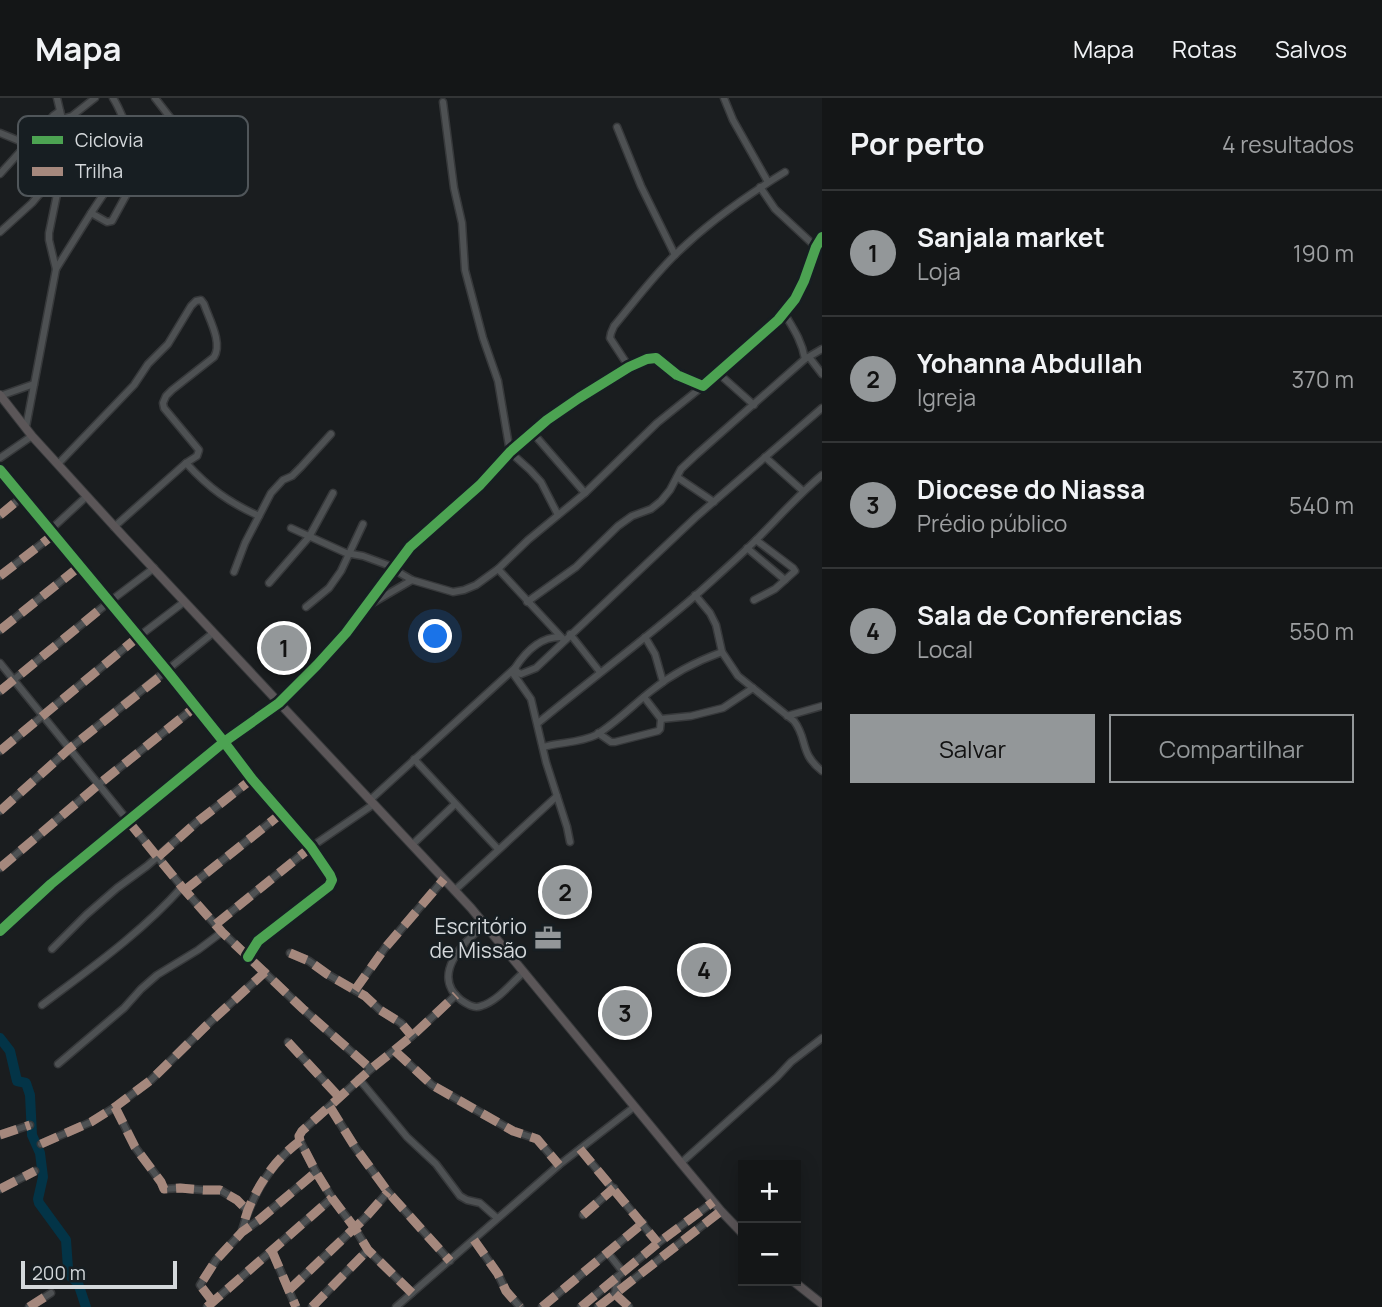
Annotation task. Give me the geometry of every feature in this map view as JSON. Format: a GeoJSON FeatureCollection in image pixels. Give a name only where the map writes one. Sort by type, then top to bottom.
{"type":"FeatureCollection","features":[{"type":"Feature","properties":{"kind":"main road"},"geometry":{"type":"LineString","coordinates":[[0,395],[32,436],[114,527],[486,925],[634,1107],[738,1229]]}},
{"type":"Feature","properties":{"kind":"main road"},"geometry":{"type":"LineString","coordinates":[[799,1286],[822,1304]]}},
{"type":"Feature","properties":{"kind":"street"},"geometry":{"type":"LineString","coordinates":[[57,98],[61,116]]}},
{"type":"Feature","properties":{"kind":"street"},"geometry":{"type":"LineString","coordinates":[[72,116],[95,98]]}},
{"type":"Feature","properties":{"kind":"street"},"geometry":{"type":"LineString","coordinates":[[113,98],[122,116]]}},
{"type":"Feature","properties":{"kind":"street"},"geometry":{"type":"LineString","coordinates":[[155,98],[169,116]]}},
{"type":"Feature","properties":{"kind":"street"},"geometry":{"type":"LineString","coordinates":[[724,98],[733,120],[768,182]]}},
{"type":"Feature","properties":{"kind":"street"},"geometry":{"type":"LineString","coordinates":[[443,102],[463,234],[465,270],[483,338],[498,381],[510,452],[541,482],[558,515]]}},
{"type":"Feature","properties":{"kind":"street"},"geometry":{"type":"LineString","coordinates":[[53,116],[60,111]]}},
{"type":"Feature","properties":{"kind":"street"},"geometry":{"type":"LineString","coordinates":[[617,127],[641,186],[675,255]]}},
{"type":"Feature","properties":{"kind":"street"},"geometry":{"type":"LineString","coordinates":[[0,133],[18,140]]}},
{"type":"Feature","properties":{"kind":"street"},"geometry":{"type":"LineString","coordinates":[[0,174],[18,154]]}},
{"type":"Feature","properties":{"kind":"street"},"geometry":{"type":"LineString","coordinates":[[629,367],[612,341],[611,332],[614,326],[675,255],[760,187],[785,172]]}},
{"type":"Feature","properties":{"kind":"street"},"geometry":{"type":"LineString","coordinates":[[760,187],[775,209],[816,247]]}},
{"type":"Feature","properties":{"kind":"street"},"geometry":{"type":"LineString","coordinates":[[0,232],[38,196]]}},
{"type":"Feature","properties":{"kind":"street"},"geometry":{"type":"LineString","coordinates":[[26,427],[56,269],[49,233],[57,196]]}},
{"type":"Feature","properties":{"kind":"street"},"geometry":{"type":"LineString","coordinates":[[56,269],[102,196]]}},
{"type":"Feature","properties":{"kind":"street"},"geometry":{"type":"LineString","coordinates":[[91,213],[107,222],[111,221],[125,196]]}},
{"type":"Feature","properties":{"kind":"street"},"geometry":{"type":"LineString","coordinates":[[290,528],[346,553],[393,568],[412,580],[453,592],[476,585],[586,493],[657,423],[703,386],[784,313],[804,281],[822,237]]}},
{"type":"Feature","properties":{"kind":"street"},"geometry":{"type":"LineString","coordinates":[[58,464],[134,385],[148,364],[168,344],[191,306],[201,300],[218,341],[218,351],[172,390],[163,403],[164,408],[199,450],[197,456],[114,527]]}},
{"type":"Feature","properties":{"kind":"street"},"geometry":{"type":"LineString","coordinates":[[784,313],[798,335],[807,358],[822,374]]}},
{"type":"Feature","properties":{"kind":"street"},"geometry":{"type":"LineString","coordinates":[[527,602],[576,567],[618,526],[632,516],[651,509],[670,491],[681,469],[695,455],[807,358],[822,349]]}},
{"type":"Feature","properties":{"kind":"street"},"geometry":{"type":"LineString","coordinates":[[0,931],[51,884],[224,742],[279,703],[332,649],[410,547],[480,485],[532,432],[579,397],[647,359],[656,358],[677,375],[703,386]]}},
{"type":"Feature","properties":{"kind":"street"},"geometry":{"type":"LineString","coordinates":[[718,373],[754,405]]}},
{"type":"Feature","properties":{"kind":"street"},"geometry":{"type":"LineString","coordinates":[[0,395],[34,384]]}},
{"type":"Feature","properties":{"kind":"street"},"geometry":{"type":"LineString","coordinates":[[513,670],[522,674],[530,672],[562,638],[570,634],[713,502],[822,408]]}},
{"type":"Feature","properties":{"kind":"street"},"geometry":{"type":"LineString","coordinates":[[532,432],[586,493]]}},
{"type":"Feature","properties":{"kind":"street"},"geometry":{"type":"LineString","coordinates":[[234,572],[245,543],[271,493],[301,467],[331,435]]}},
{"type":"Feature","properties":{"kind":"street"},"geometry":{"type":"LineString","coordinates":[[0,458],[32,436]]}},
{"type":"Feature","properties":{"kind":"street"},"geometry":{"type":"LineString","coordinates":[[765,457],[803,491]]}},
{"type":"Feature","properties":{"kind":"street"},"geometry":{"type":"LineString","coordinates":[[186,463],[226,499],[259,516]]}},
{"type":"Feature","properties":{"kind":"street"},"geometry":{"type":"LineString","coordinates":[[0,470],[167,671],[251,779],[311,847],[332,880],[329,886],[258,941],[248,957]]}},
{"type":"Feature","properties":{"kind":"street"},"geometry":{"type":"LineString","coordinates":[[538,723],[695,595],[822,475]]}},
{"type":"Feature","properties":{"kind":"street"},"geometry":{"type":"LineString","coordinates":[[677,477],[713,502]]}},
{"type":"Feature","properties":{"kind":"street"},"geometry":{"type":"LineString","coordinates":[[269,583],[310,537],[333,493]]}},
{"type":"Feature","properties":{"kind":"street"},"geometry":{"type":"LineString","coordinates":[[0,576],[51,533],[87,496]]}},
{"type":"Feature","properties":{"kind":"street"},"geometry":{"type":"LineString","coordinates":[[0,515],[22,497]]}},
{"type":"Feature","properties":{"kind":"street"},"geometry":{"type":"LineString","coordinates":[[306,607],[329,588],[341,571],[363,524]]}},
{"type":"Feature","properties":{"kind":"street"},"geometry":{"type":"LineString","coordinates":[[754,600],[775,589],[794,573],[794,569],[756,540]]}},
{"type":"Feature","properties":{"kind":"street"},"geometry":{"type":"LineString","coordinates":[[747,548],[785,580]]}},
{"type":"Feature","properties":{"kind":"street"},"geometry":{"type":"LineString","coordinates":[[0,630],[80,566]]}},
{"type":"Feature","properties":{"kind":"street"},"geometry":{"type":"LineString","coordinates":[[0,691],[154,568]]}},
{"type":"Feature","properties":{"kind":"street"},"geometry":{"type":"LineString","coordinates":[[498,569],[562,638]]}},
{"type":"Feature","properties":{"kind":"street"},"geometry":{"type":"LineString","coordinates":[[366,606],[412,580]]}},
{"type":"Feature","properties":{"kind":"street"},"geometry":{"type":"LineString","coordinates":[[695,595],[716,625],[722,652],[738,676],[799,727],[807,756],[822,771]]}},
{"type":"Feature","properties":{"kind":"street"},"geometry":{"type":"LineString","coordinates":[[0,751],[184,602]]}},
{"type":"Feature","properties":{"kind":"street"},"geometry":{"type":"LineString","coordinates":[[0,811],[69,749],[213,633]]}},
{"type":"Feature","properties":{"kind":"street"},"geometry":{"type":"LineString","coordinates":[[570,634],[600,672]]}},
{"type":"Feature","properties":{"kind":"street"},"geometry":{"type":"LineString","coordinates":[[645,637],[655,654],[663,682]]}},
{"type":"Feature","properties":{"kind":"street"},"geometry":{"type":"LineString","coordinates":[[216,924],[311,847],[372,802],[414,759],[513,670],[529,651],[544,639],[562,638]]}},
{"type":"Feature","properties":{"kind":"street"},"geometry":{"type":"LineString","coordinates":[[543,747],[587,739],[663,682],[699,661],[722,652]]}},
{"type":"Feature","properties":{"kind":"street"},"geometry":{"type":"LineString","coordinates":[[0,663],[222,932],[371,1069]]}},
{"type":"Feature","properties":{"kind":"street"},"geometry":{"type":"LineString","coordinates":[[513,670],[531,699],[570,842]]}},
{"type":"Feature","properties":{"kind":"street"},"geometry":{"type":"LineString","coordinates":[[661,719],[691,716],[723,708],[752,688]]}},
{"type":"Feature","properties":{"kind":"street"},"geometry":{"type":"LineString","coordinates":[[598,733],[615,742],[658,731],[661,719],[644,697]]}},
{"type":"Feature","properties":{"kind":"street"},"geometry":{"type":"LineString","coordinates":[[787,716],[822,706]]}},
{"type":"Feature","properties":{"kind":"street"},"geometry":{"type":"LineString","coordinates":[[0,868],[195,707]]}},
{"type":"Feature","properties":{"kind":"street"},"geometry":{"type":"LineString","coordinates":[[414,759],[498,849]]}},
{"type":"Feature","properties":{"kind":"street"},"geometry":{"type":"LineString","coordinates":[[52,949],[117,888],[251,779]]}},
{"type":"Feature","properties":{"kind":"street"},"geometry":{"type":"LineString","coordinates":[[455,890],[557,796]]}},
{"type":"Feature","properties":{"kind":"street"},"geometry":{"type":"LineString","coordinates":[[412,845],[455,804]]}},
{"type":"Feature","properties":{"kind":"street"},"geometry":{"type":"LineString","coordinates":[[42,1004],[95,966],[183,888],[282,813]]}},
{"type":"Feature","properties":{"kind":"street"},"geometry":{"type":"LineString","coordinates":[[355,990],[385,948],[444,879]]}},
{"type":"Feature","properties":{"kind":"street"},"geometry":{"type":"LineString","coordinates":[[486,925],[456,954],[450,967],[447,976],[449,986],[456,995],[477,1008],[485,1005],[524,972]]}},
{"type":"Feature","properties":{"kind":"street"},"geometry":{"type":"LineString","coordinates":[[58,1063],[157,975],[222,932]]}},
{"type":"Feature","properties":{"kind":"street"},"geometry":{"type":"LineString","coordinates":[[290,953],[309,961],[355,990],[401,1023],[412,1036]]}},
{"type":"Feature","properties":{"kind":"street"},"geometry":{"type":"LineString","coordinates":[[41,1144],[75,1130],[115,1107],[162,1070],[265,972]]}},
{"type":"Feature","properties":{"kind":"street"},"geometry":{"type":"LineString","coordinates":[[412,1293],[368,1250],[316,1172],[299,1136],[359,1079],[395,1051],[456,995]]}},
{"type":"Feature","properties":{"kind":"street"},"geometry":{"type":"LineString","coordinates":[[681,1163],[791,1062],[822,1038]]}},
{"type":"Feature","properties":{"kind":"street"},"geometry":{"type":"LineString","coordinates":[[288,1042],[339,1097]]}},
{"type":"Feature","properties":{"kind":"street"},"geometry":{"type":"LineString","coordinates":[[395,1051],[432,1085],[513,1131],[537,1139],[559,1165]]}},
{"type":"Feature","properties":{"kind":"street"},"geometry":{"type":"LineString","coordinates":[[359,1079],[407,1137],[436,1164],[460,1196],[480,1203],[497,1218]]}},
{"type":"Feature","properties":{"kind":"street"},"geometry":{"type":"LineString","coordinates":[[115,1107],[135,1147],[164,1189],[220,1190],[237,1200],[248,1211]]}},
{"type":"Feature","properties":{"kind":"street"},"geometry":{"type":"LineString","coordinates":[[330,1107],[388,1192],[450,1261]]}},
{"type":"Feature","properties":{"kind":"street"},"geometry":{"type":"LineString","coordinates":[[396,1307],[559,1165],[634,1107]]}},
{"type":"Feature","properties":{"kind":"street"},"geometry":{"type":"LineString","coordinates":[[0,1135],[30,1125]]}},
{"type":"Feature","properties":{"kind":"street"},"geometry":{"type":"LineString","coordinates":[[242,1232],[256,1194],[278,1161],[300,1141]]}},
{"type":"Feature","properties":{"kind":"street"},"geometry":{"type":"LineString","coordinates":[[580,1149],[658,1243]]}},
{"type":"Feature","properties":{"kind":"street"},"geometry":{"type":"LineString","coordinates":[[0,1189],[35,1171]]}},
{"type":"Feature","properties":{"kind":"street"},"geometry":{"type":"LineString","coordinates":[[316,1172],[242,1232],[216,1260],[200,1284],[210,1305],[332,1198]]}},
{"type":"Feature","properties":{"kind":"street"},"geometry":{"type":"LineString","coordinates":[[583,1215],[614,1188]]}},
{"type":"Feature","properties":{"kind":"street"},"geometry":{"type":"LineString","coordinates":[[289,1290],[388,1192]]}},
{"type":"Feature","properties":{"kind":"street"},"geometry":{"type":"LineString","coordinates":[[581,1307],[658,1243],[713,1202]]}},
{"type":"Feature","properties":{"kind":"street"},"geometry":{"type":"LineString","coordinates":[[598,1307],[721,1211]]}},
{"type":"Feature","properties":{"kind":"street"},"geometry":{"type":"LineString","coordinates":[[542,1307],[643,1223]]}},
{"type":"Feature","properties":{"kind":"street"},"geometry":{"type":"LineString","coordinates":[[474,1240],[498,1274],[506,1291],[520,1307]]}},
{"type":"Feature","properties":{"kind":"street"},"geometry":{"type":"LineString","coordinates":[[312,1307],[368,1250]]}},
{"type":"Feature","properties":{"kind":"street"},"geometry":{"type":"LineString","coordinates":[[272,1251],[296,1307]]}},
{"type":"Feature","properties":{"kind":"street"},"geometry":{"type":"LineString","coordinates":[[608,1253],[620,1275],[615,1294]]}},
{"type":"Feature","properties":{"kind":"street"},"geometry":{"type":"LineString","coordinates":[[29,1307],[51,1293]]}},
{"type":"Feature","properties":{"kind":"street"},"geometry":{"type":"LineString","coordinates":[[615,1294],[629,1307]]}},
{"type":"Feature","properties":{"kind":"waterway"},"geometry":{"type":"LineString","coordinates":[[0,1038],[10,1051],[17,1081],[26,1083],[30,1095],[32,1135],[40,1153],[43,1177],[39,1203],[66,1240],[68,1268],[71,1277],[78,1283],[86,1307]]}},
{"type":"Feature","properties":{"kind":"marked path"},"geometry":{"type":"LineString","coordinates":[[0,515],[22,497]]}},
{"type":"Feature","properties":{"kind":"marked path"},"geometry":{"type":"LineString","coordinates":[[0,576],[53,535]]}},
{"type":"Feature","properties":{"kind":"marked path"},"geometry":{"type":"LineString","coordinates":[[0,630],[80,566]]}},
{"type":"Feature","properties":{"kind":"marked path"},"geometry":{"type":"LineString","coordinates":[[0,691],[109,602]]}},
{"type":"Feature","properties":{"kind":"marked path"},"geometry":{"type":"LineString","coordinates":[[0,751],[138,637]]}},
{"type":"Feature","properties":{"kind":"marked path"},"geometry":{"type":"LineString","coordinates":[[0,811],[69,749],[167,671]]}},
{"type":"Feature","properties":{"kind":"marked path"},"geometry":{"type":"LineString","coordinates":[[0,868],[195,707]]}},
{"type":"Feature","properties":{"kind":"marked path"},"geometry":{"type":"LineString","coordinates":[[158,857],[252,779]]}},
{"type":"Feature","properties":{"kind":"marked path"},"geometry":{"type":"LineString","coordinates":[[185,890],[282,813]]}},
{"type":"Feature","properties":{"kind":"marked path"},"geometry":{"type":"LineString","coordinates":[[128,821],[222,932],[371,1069]]}},
{"type":"Feature","properties":{"kind":"marked path"},"geometry":{"type":"LineString","coordinates":[[216,924],[311,847]]}},
{"type":"Feature","properties":{"kind":"marked path"},"geometry":{"type":"LineString","coordinates":[[355,990],[385,948],[444,879]]}},
{"type":"Feature","properties":{"kind":"marked path"},"geometry":{"type":"LineString","coordinates":[[290,953],[309,961],[365,996],[380,1010],[401,1023],[412,1036]]}},
{"type":"Feature","properties":{"kind":"marked path"},"geometry":{"type":"LineString","coordinates":[[41,1144],[91,1122],[151,1080],[265,972]]}},
{"type":"Feature","properties":{"kind":"marked path"},"geometry":{"type":"LineString","coordinates":[[412,1293],[368,1250],[316,1172],[299,1136],[456,995]]}},
{"type":"Feature","properties":{"kind":"marked path"},"geometry":{"type":"LineString","coordinates":[[288,1042],[339,1097]]}},
{"type":"Feature","properties":{"kind":"marked path"},"geometry":{"type":"LineString","coordinates":[[395,1051],[432,1085],[513,1131],[537,1139],[559,1165]]}},
{"type":"Feature","properties":{"kind":"marked path"},"geometry":{"type":"LineString","coordinates":[[115,1107],[135,1147],[164,1189],[220,1190],[237,1200],[248,1211]]}},
{"type":"Feature","properties":{"kind":"marked path"},"geometry":{"type":"LineString","coordinates":[[330,1107],[388,1192],[450,1261]]}},
{"type":"Feature","properties":{"kind":"marked path"},"geometry":{"type":"LineString","coordinates":[[0,1135],[30,1125]]}},
{"type":"Feature","properties":{"kind":"marked path"},"geometry":{"type":"LineString","coordinates":[[245,1219],[266,1176],[300,1141]]}},
{"type":"Feature","properties":{"kind":"marked path"},"geometry":{"type":"LineString","coordinates":[[580,1149],[658,1243]]}},
{"type":"Feature","properties":{"kind":"marked path"},"geometry":{"type":"LineString","coordinates":[[0,1189],[35,1171]]}},
{"type":"Feature","properties":{"kind":"marked path"},"geometry":{"type":"LineString","coordinates":[[213,1302],[200,1285],[216,1260],[242,1232],[316,1172]]}},
{"type":"Feature","properties":{"kind":"marked path"},"geometry":{"type":"LineString","coordinates":[[583,1215],[614,1188]]}},
{"type":"Feature","properties":{"kind":"marked path"},"geometry":{"type":"LineString","coordinates":[[289,1290],[365,1218],[388,1192]]}},
{"type":"Feature","properties":{"kind":"marked path"},"geometry":{"type":"LineString","coordinates":[[207,1307],[332,1198]]}},
{"type":"Feature","properties":{"kind":"marked path"},"geometry":{"type":"LineString","coordinates":[[581,1307],[658,1243],[713,1202]]}},
{"type":"Feature","properties":{"kind":"marked path"},"geometry":{"type":"LineString","coordinates":[[598,1307],[721,1211]]}},
{"type":"Feature","properties":{"kind":"marked path"},"geometry":{"type":"LineString","coordinates":[[542,1307],[643,1223]]}},
{"type":"Feature","properties":{"kind":"marked path"},"geometry":{"type":"LineString","coordinates":[[474,1240],[498,1274],[506,1291],[520,1307]]}},
{"type":"Feature","properties":{"kind":"marked path"},"geometry":{"type":"LineString","coordinates":[[312,1307],[368,1250]]}},
{"type":"Feature","properties":{"kind":"marked path"},"geometry":{"type":"LineString","coordinates":[[272,1251],[296,1307]]}},
{"type":"Feature","properties":{"kind":"marked path"},"geometry":{"type":"LineString","coordinates":[[29,1307],[51,1293]]}},
{"type":"Feature","properties":{"kind":"marked path"},"geometry":{"type":"LineString","coordinates":[[615,1294],[629,1307]]}},
{"type":"Feature","properties":{"kind":"cycle path"},"geometry":{"type":"LineString","coordinates":[[0,931],[51,884],[224,742],[279,703],[346,633],[410,547],[480,485],[510,452],[547,420],[629,367],[647,359],[656,358],[677,375],[703,386],[778,320],[795,299],[822,237]]}},
{"type":"Feature","properties":{"kind":"cycle path"},"geometry":{"type":"LineString","coordinates":[[0,470],[167,671],[252,779],[311,847],[330,875],[332,880],[329,886],[258,941],[248,957]]}},
{"type":"Feature","properties":{"kind":"place","name":"Sanjala market"},"geometry":{"type":"Point","coordinates":[284,648]}},
{"type":"Feature","properties":{"kind":"place","name":"Yohanna Abdullah"},"geometry":{"type":"Point","coordinates":[565,892]}},
{"type":"Feature","properties":{"kind":"place","name":"Escritório de Missão"},"geometry":{"type":"Point","coordinates":[548,938]}},
{"type":"Feature","properties":{"kind":"place","name":"Sala de Conferencias"},"geometry":{"type":"Point","coordinates":[704,970]}},
{"type":"Feature","properties":{"kind":"place","name":"Diocese do Niassa"},"geometry":{"type":"Point","coordinates":[625,1013]}}]}
